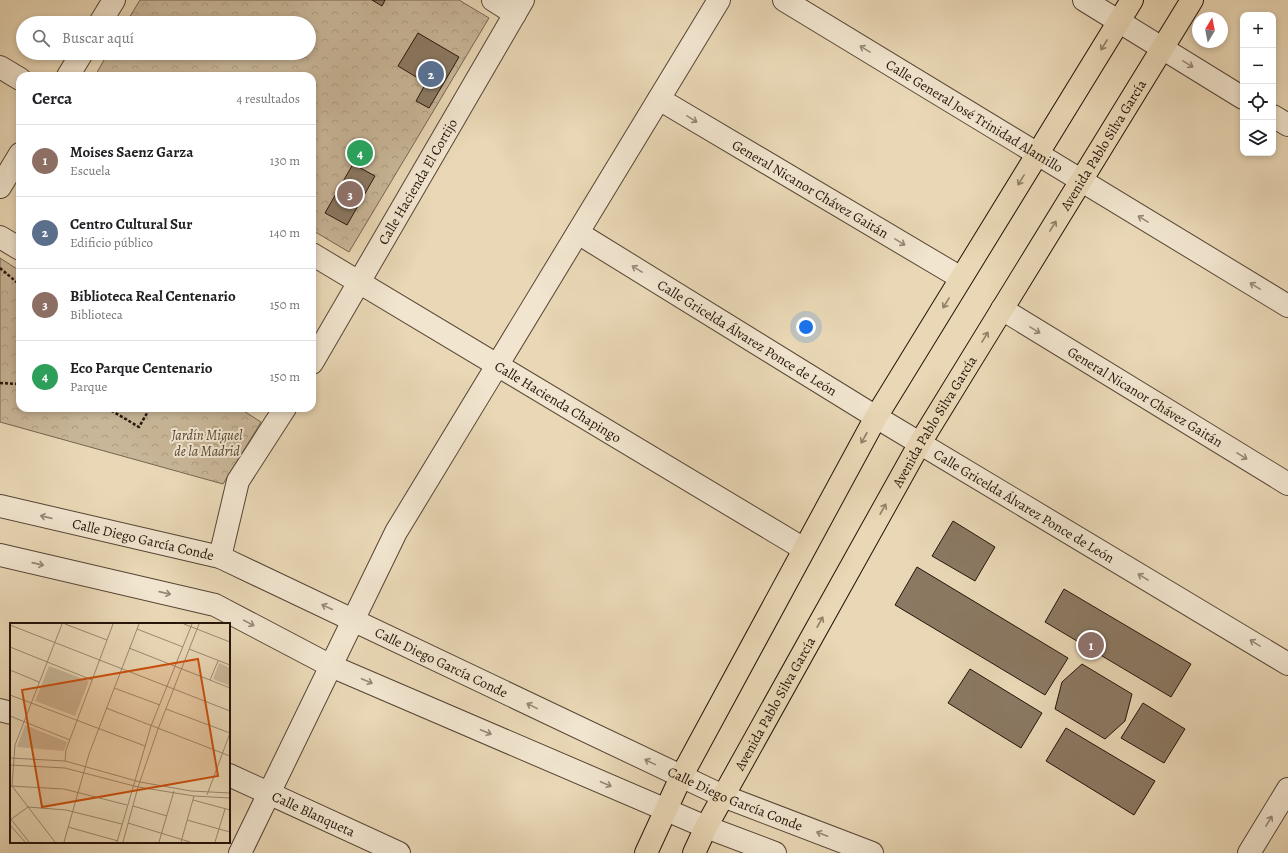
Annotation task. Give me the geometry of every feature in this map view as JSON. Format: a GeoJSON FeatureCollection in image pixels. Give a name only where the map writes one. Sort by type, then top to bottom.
{"type":"FeatureCollection","features":[{"type":"Feature","properties":{"kind":"main road"},"geometry":{"type":"LineString","coordinates":[[646,853],[681,777],[876,417],[1132,0]]}},
{"type":"Feature","properties":{"kind":"main road","name":"Avenida Pablo Silva García"},"geometry":{"type":"LineString","coordinates":[[694,853],[723,796],[920,443],[1192,0]]}},
{"type":"Feature","properties":{"kind":"street"},"geometry":{"type":"LineString","coordinates":[[104,16],[114,0]]}},
{"type":"Feature","properties":{"kind":"street"},"geometry":{"type":"LineString","coordinates":[[493,0],[519,7]]}},
{"type":"Feature","properties":{"kind":"street"},"geometry":{"type":"LineString","coordinates":[[240,853],[396,532],[719,0]]}},
{"type":"Feature","properties":{"kind":"street","name":"Calle General José Trinidad Alamillo"},"geometry":{"type":"LineString","coordinates":[[784,0],[1288,306]]}},
{"type":"Feature","properties":{"kind":"street"},"geometry":{"type":"LineString","coordinates":[[1084,0],[1240,96]]}},
{"type":"Feature","properties":{"kind":"street","name":"Calle Hacienda El Cortijo"},"geometry":{"type":"LineString","coordinates":[[316,356],[519,7]]}},
{"type":"Feature","properties":{"kind":"street"},"geometry":{"type":"LineString","coordinates":[[70,72],[78,60]]}},
{"type":"Feature","properties":{"kind":"street"},"geometry":{"type":"LineString","coordinates":[[0,67],[16,77]]}},
{"type":"Feature","properties":{"kind":"street","name":"General Nicanor Chávez Gaitán"},"geometry":{"type":"LineString","coordinates":[[659,99],[961,278]]}},
{"type":"Feature","properties":{"kind":"street"},"geometry":{"type":"LineString","coordinates":[[1276,118],[1288,125]]}},
{"type":"Feature","properties":{"kind":"street"},"geometry":{"type":"LineString","coordinates":[[0,187],[16,161]]}},
{"type":"Feature","properties":{"kind":"street","name":"Calle Gricelda Álvarez Ponce de León"},"geometry":{"type":"LineString","coordinates":[[578,233],[876,417],[1288,664]]}},
{"type":"Feature","properties":{"kind":"street"},"geometry":{"type":"LineString","coordinates":[[0,237],[16,247]]}},
{"type":"Feature","properties":{"kind":"street","name":"Calle Hacienda Chapingo"},"geometry":{"type":"LineString","coordinates":[[316,256],[804,549]]}},
{"type":"Feature","properties":{"kind":"street","name":"General Nicanor Chávez Gaitán"},"geometry":{"type":"LineString","coordinates":[[1002,310],[1288,484]]}},
{"type":"Feature","properties":{"kind":"street"},"geometry":{"type":"LineString","coordinates":[[220,557],[238,481],[278,412]]}},
{"type":"Feature","properties":{"kind":"street","name":"Calle Diego García Conde"},"geometry":{"type":"LineString","coordinates":[[0,506],[220,557],[681,777],[723,796],[872,853]]}},
{"type":"Feature","properties":{"kind":"street"},"geometry":{"type":"LineString","coordinates":[[0,555],[215,605],[331,666],[706,827],[775,853]]}},
{"type":"Feature","properties":{"kind":"street"},"geometry":{"type":"LineString","coordinates":[[0,710],[10,713]]}},
{"type":"Feature","properties":{"kind":"street","name":"Calle Blanqueta"},"geometry":{"type":"LineString","coordinates":[[230,775],[399,853]]}},
{"type":"Feature","properties":{"kind":"street"},"geometry":{"type":"LineString","coordinates":[[1249,853],[1288,789]]}},
{"type":"Feature","properties":{"kind":"path"},"geometry":{"type":"LineString","coordinates":[[0,268],[16,282]]}},
{"type":"Feature","properties":{"kind":"path"},"geometry":{"type":"LineString","coordinates":[[0,383],[16,384]]}},
{"type":"Feature","properties":{"kind":"path"},"geometry":{"type":"LineString","coordinates":[[114,412],[138,427],[147,412]]}},
{"type":"Feature","properties":{"kind":"green space"},"geometry":{"type":"Polygon","coordinates":[[[140,0],[459,0],[489,18],[349,252],[316,232],[316,72],[97,72],[104,60],[316,60],[316,16],[130,16],[140,0]]]}},
{"type":"Feature","properties":{"kind":"green space","name":"Jardín Miguel de la Madrid"},"geometry":{"type":"Polygon","coordinates":[[[0,258],[16,268],[16,412],[245,412],[261,422],[223,484],[0,422],[0,258]]]}},
{"type":"Feature","properties":{"kind":"building"},"geometry":{"type":"Polygon","coordinates":[[[372,0],[385,0],[382,6],[372,0]]]}},
{"type":"Feature","properties":{"kind":"building"},"geometry":{"type":"Polygon","coordinates":[[[418,33],[459,57],[429,108],[416,101],[426,83],[398,66],[418,33]]]}},
{"type":"Feature","properties":{"kind":"building"},"geometry":{"type":"Polygon","coordinates":[[[353,164],[375,176],[347,225],[325,213],[353,164]]]}},
{"type":"Feature","properties":{"kind":"building"},"geometry":{"type":"Polygon","coordinates":[[[953,521],[995,547],[975,581],[932,556],[953,521]]]}},
{"type":"Feature","properties":{"kind":"building"},"geometry":{"type":"Polygon","coordinates":[[[917,567],[1068,658],[1045,695],[895,605],[917,567]]]}},
{"type":"Feature","properties":{"kind":"building"},"geometry":{"type":"Polygon","coordinates":[[[1064,589],[1191,664],[1171,697],[1045,622],[1064,589]]]}},
{"type":"Feature","properties":{"kind":"building"},"geometry":{"type":"Polygon","coordinates":[[[1082,664],[1132,694],[1125,721],[1105,739],[1055,709],[1062,682],[1082,664]]]}},
{"type":"Feature","properties":{"kind":"building"},"geometry":{"type":"Polygon","coordinates":[[[970,669],[1042,713],[1021,748],[948,703],[970,669]]]}},
{"type":"Feature","properties":{"kind":"building"},"geometry":{"type":"Polygon","coordinates":[[[1143,703],[1185,729],[1164,763],[1121,738],[1143,703]]]}},
{"type":"Feature","properties":{"kind":"building"},"geometry":{"type":"Polygon","coordinates":[[[1066,728],[1155,781],[1134,815],[1046,761],[1066,728]]]}},
{"type":"Feature","properties":{"kind":"place","name":"Centro Cultural Sur"},"geometry":{"type":"Point","coordinates":[431,74]}},
{"type":"Feature","properties":{"kind":"place","name":"Eco Parque Centenario"},"geometry":{"type":"Point","coordinates":[360,153]}},
{"type":"Feature","properties":{"kind":"place","name":"Biblioteca Real Centenario"},"geometry":{"type":"Point","coordinates":[350,194]}},
{"type":"Feature","properties":{"kind":"place","name":"Moises Saenz Garza"},"geometry":{"type":"Point","coordinates":[1091,645]}}]}
